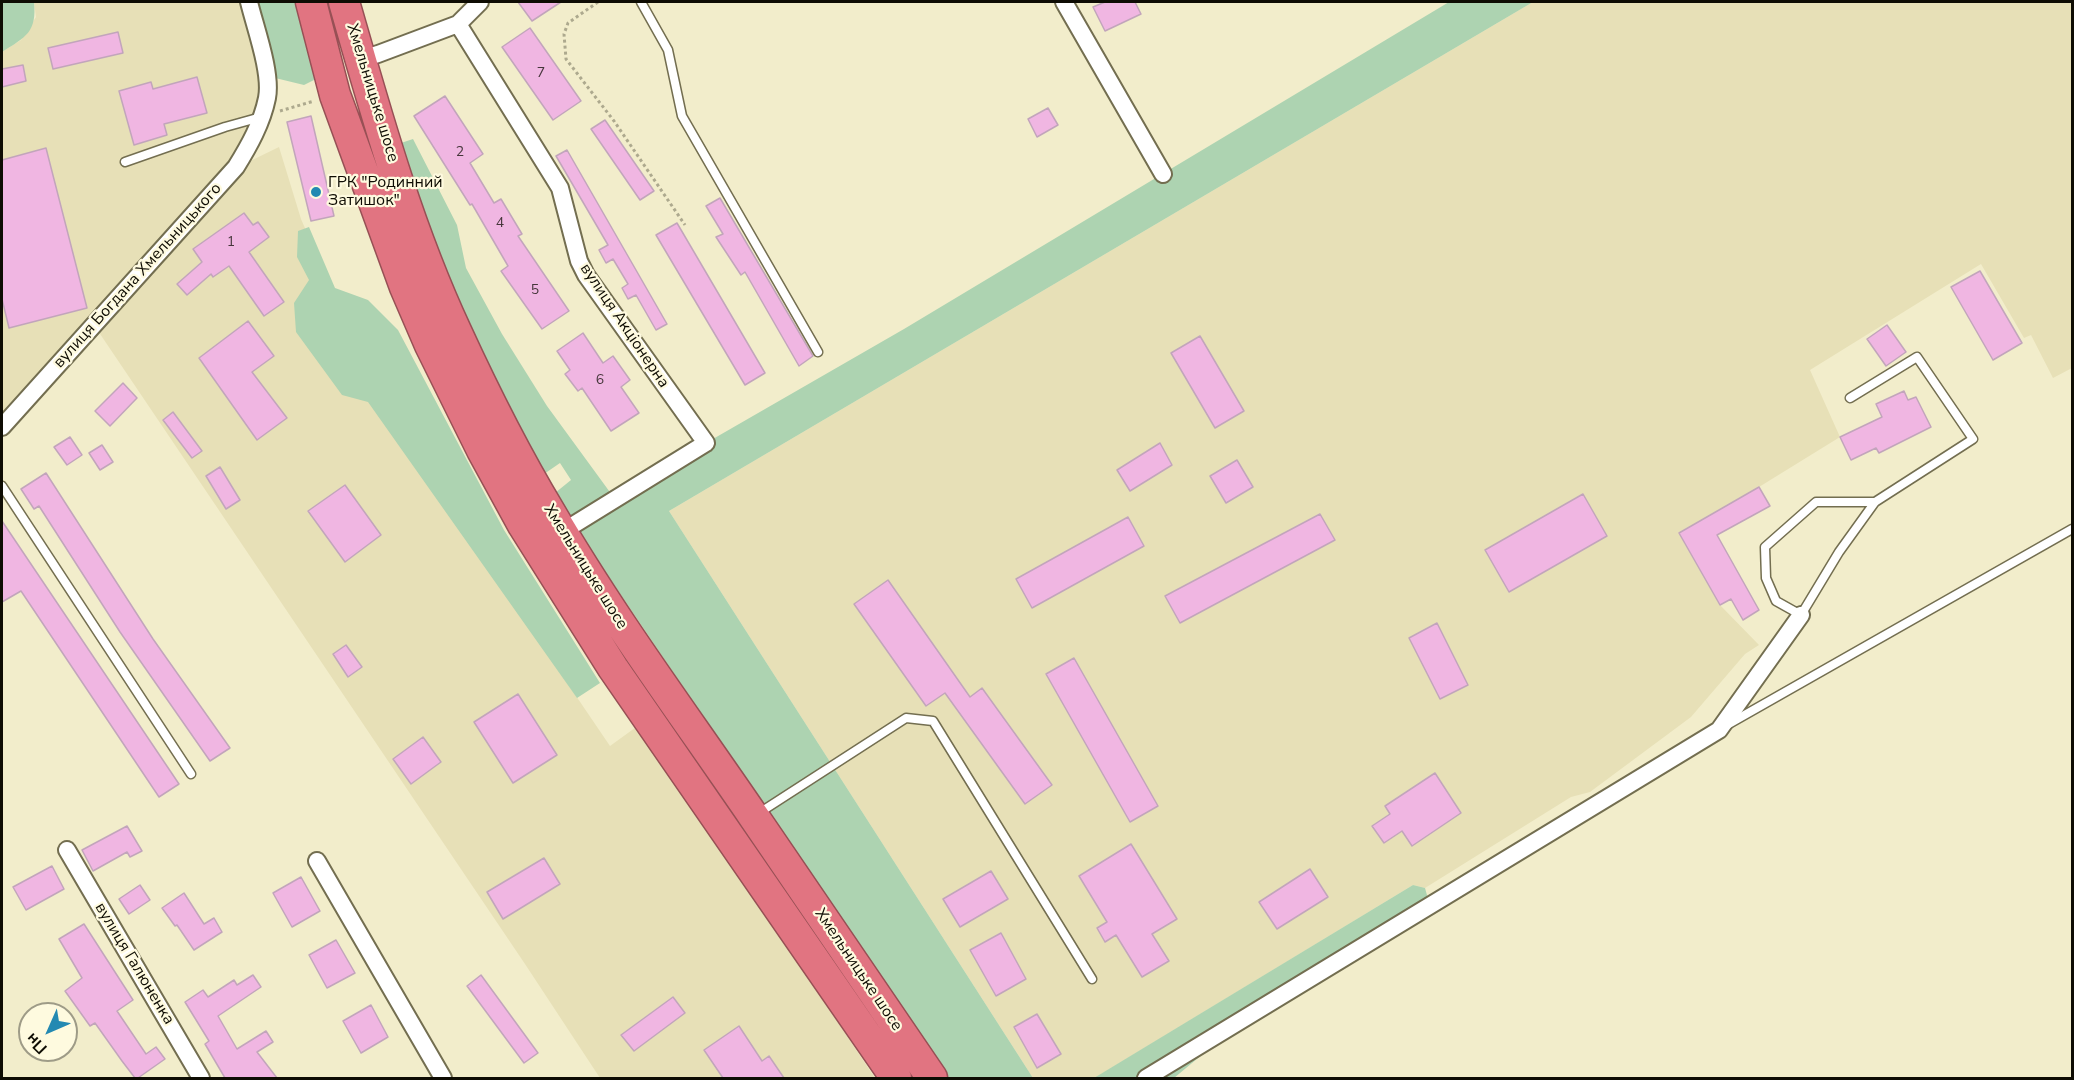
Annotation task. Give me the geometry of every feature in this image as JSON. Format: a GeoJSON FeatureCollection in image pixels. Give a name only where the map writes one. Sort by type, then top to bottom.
{"type":"FeatureCollection","features":[{"type":"Feature","properties":{"kind":"highway","name":"Хмельницьке шосе"},"geometry":{"type":"LineString","coordinates":[[311,2],[335,95],[383,228],[426,335],[482,450],[523,525],[613,668],[896,1078]]}},
{"type":"Feature","properties":{"kind":"highway","name":"Хмельницьке шосе"},"geometry":{"type":"LineString","coordinates":[[344,2],[416,234],[456,331],[508,436],[562,532],[638,650],[932,1078]]}},
{"type":"Feature","properties":{"kind":"highway"},"geometry":{"type":"LineString","coordinates":[[328,68],[361,59]]}},
{"type":"Feature","properties":{"kind":"street","name":"вулиця Богдана Хмельницького"},"geometry":{"type":"LineString","coordinates":[[2,427],[236,167],[252,141],[267,97],[267,76],[249,2]]}},
{"type":"Feature","properties":{"kind":"street"},"geometry":{"type":"LineString","coordinates":[[361,59],[458,24],[480,2]]}},
{"type":"Feature","properties":{"kind":"street"},"geometry":{"type":"LineString","coordinates":[[1064,2],[1163,174]]}},
{"type":"Feature","properties":{"kind":"street","name":"вулиця Акціонерна"},"geometry":{"type":"LineString","coordinates":[[458,24],[560,188],[579,261],[586,275],[706,443],[562,532]]}},
{"type":"Feature","properties":{"kind":"street"},"geometry":{"type":"LineString","coordinates":[[1146,1078],[1719,730],[1801,615]]}},
{"type":"Feature","properties":{"kind":"street","name":"вулиця Галюненка"},"geometry":{"type":"LineString","coordinates":[[67,850],[201,1078]]}},
{"type":"Feature","properties":{"kind":"street"},"geometry":{"type":"LineString","coordinates":[[317,861],[443,1078]]}},
{"type":"Feature","properties":{"kind":"lane"},"geometry":{"type":"LineString","coordinates":[[641,2],[668,50],[682,116],[818,352]]}},
{"type":"Feature","properties":{"kind":"lane"},"geometry":{"type":"LineString","coordinates":[[125,162],[261,117]]}},
{"type":"Feature","properties":{"kind":"lane"},"geometry":{"type":"LineString","coordinates":[[1850,398],[1917,357],[1973,439],[1875,502],[1839,552],[1801,615],[1776,601],[1766,578],[1765,547],[1816,502],[1875,502]]}},
{"type":"Feature","properties":{"kind":"lane"},"geometry":{"type":"LineString","coordinates":[[2,486],[191,774]]}},
{"type":"Feature","properties":{"kind":"lane"},"geometry":{"type":"LineString","coordinates":[[1719,730],[2073,529]]}},
{"type":"Feature","properties":{"kind":"lane"},"geometry":{"type":"LineString","coordinates":[[753,816],[906,718],[933,721],[1092,979]]}},
{"type":"Feature","properties":{"kind":"path"},"geometry":{"type":"LineString","coordinates":[[598,2],[568,23],[564,34],[566,59],[614,121],[685,225]]}},
{"type":"Feature","properties":{"kind":"path"},"geometry":{"type":"LineString","coordinates":[[297,106],[320,99]]}},
{"type":"Feature","properties":{"kind":"shaded area"},"geometry":{"type":"Polygon","coordinates":[[[34,2],[249,2],[267,76],[238,167],[279,147],[301,219],[331,288],[310,304],[610,746],[639,725],[875,1078],[600,1078],[94,325],[2,427],[2,52],[21,40],[36,17],[34,2]]]}},
{"type":"Feature","properties":{"kind":"shaded area"},"geometry":{"type":"Polygon","coordinates":[[[1533,2],[2072,2],[2072,368],[2053,378],[2031,335],[2024,338],[1981,264],[1810,370],[1840,437],[1679,533],[1720,605],[1759,645],[1745,654],[1691,717],[1590,792],[1571,797],[1425,888],[1413,885],[1095,1078],[1033,1078],[669,511],[1533,2]]]}},
{"type":"Feature","properties":{"kind":"green space"},"geometry":{"type":"Polygon","coordinates":[[[2,2],[34,2],[34,20],[28,33],[2,52],[2,2]]]}},
{"type":"Feature","properties":{"kind":"green space"},"geometry":{"type":"Polygon","coordinates":[[[249,2],[300,2],[318,78],[304,85],[267,76],[249,2]]]}},
{"type":"Feature","properties":{"kind":"green space"},"geometry":{"type":"Polygon","coordinates":[[[1449,2],[1533,2],[669,511],[1033,1078],[947,1078],[573,524],[706,443],[904,329],[1449,2]]]}},
{"type":"Feature","properties":{"kind":"green space"},"geometry":{"type":"Polygon","coordinates":[[[413,139],[457,225],[466,268],[502,334],[547,406],[612,495],[571,520],[555,493],[571,480],[560,463],[544,474],[522,435],[442,269],[401,143],[413,139]]]}},
{"type":"Feature","properties":{"kind":"green space"},"geometry":{"type":"Polygon","coordinates":[[[309,227],[335,288],[368,300],[398,330],[504,530],[600,683],[577,698],[368,402],[342,395],[296,332],[294,303],[309,280],[297,257],[298,231],[309,227]]]}},
{"type":"Feature","properties":{"kind":"green space"},"geometry":{"type":"Polygon","coordinates":[[[1413,885],[1425,888],[1430,906],[1251,1014],[1174,1078],[1094,1078],[1413,885]]]}},
{"type":"Feature","properties":{"kind":"building"},"geometry":{"type":"Polygon","coordinates":[[[518,2],[561,2],[532,21],[518,2]]]}},
{"type":"Feature","properties":{"kind":"building"},"geometry":{"type":"Polygon","coordinates":[[[1105,2],[1135,2],[1141,14],[1105,31],[1093,7],[1105,2]]]}},
{"type":"Feature","properties":{"kind":"building"},"geometry":{"type":"Polygon","coordinates":[[[530,28],[581,101],[553,120],[502,47],[530,28]]]}},
{"type":"Feature","properties":{"kind":"building"},"geometry":{"type":"Polygon","coordinates":[[[118,32],[123,53],[53,69],[48,48],[118,32]]]}},
{"type":"Feature","properties":{"kind":"building"},"geometry":{"type":"Polygon","coordinates":[[[23,65],[26,81],[2,87],[2,69],[23,65]]]}},
{"type":"Feature","properties":{"kind":"building"},"geometry":{"type":"Polygon","coordinates":[[[197,77],[207,113],[164,124],[167,135],[134,145],[119,91],[151,82],[153,89],[197,77]]]}},
{"type":"Feature","properties":{"kind":"building"},"geometry":{"type":"Polygon","coordinates":[[[445,96],[483,154],[470,163],[494,203],[501,199],[522,234],[518,236],[569,311],[542,329],[501,271],[508,266],[472,204],[470,205],[414,116],[445,96]]]}},
{"type":"Feature","properties":{"kind":"building"},"geometry":{"type":"Polygon","coordinates":[[[1048,108],[1058,125],[1037,137],[1028,119],[1048,108]]]}},
{"type":"Feature","properties":{"kind":"building"},"geometry":{"type":"Polygon","coordinates":[[[311,116],[334,216],[311,221],[287,122],[311,116]]]}},
{"type":"Feature","properties":{"kind":"building"},"geometry":{"type":"Polygon","coordinates":[[[605,120],[654,191],[640,200],[591,129],[605,120]]]}},
{"type":"Feature","properties":{"kind":"building"},"geometry":{"type":"Polygon","coordinates":[[[46,148],[87,308],[9,328],[2,299],[2,160],[46,148]]]}},
{"type":"Feature","properties":{"kind":"building"},"geometry":{"type":"Polygon","coordinates":[[[567,150],[667,324],[656,330],[636,295],[628,299],[622,288],[628,284],[613,259],[606,263],[599,250],[608,245],[556,156],[567,150]]]}},
{"type":"Feature","properties":{"kind":"building"},"geometry":{"type":"Polygon","coordinates":[[[720,198],[813,356],[799,366],[745,272],[741,275],[716,237],[723,234],[706,206],[720,198]]]}},
{"type":"Feature","properties":{"kind":"building"},"geometry":{"type":"Polygon","coordinates":[[[244,213],[253,225],[258,222],[269,237],[249,252],[284,302],[264,316],[229,266],[213,277],[211,274],[187,295],[177,284],[202,262],[193,249],[244,213]]]}},
{"type":"Feature","properties":{"kind":"building"},"geometry":{"type":"Polygon","coordinates":[[[677,223],[765,373],[745,385],[656,235],[677,223]]]}},
{"type":"Feature","properties":{"kind":"building"},"geometry":{"type":"Polygon","coordinates":[[[1980,271],[2022,343],[1993,360],[1951,287],[1980,271]]]}},
{"type":"Feature","properties":{"kind":"building"},"geometry":{"type":"Polygon","coordinates":[[[248,321],[274,356],[252,372],[287,418],[257,440],[199,358],[248,321]]]}},
{"type":"Feature","properties":{"kind":"building"},"geometry":{"type":"Polygon","coordinates":[[[1887,325],[1906,352],[1886,366],[1867,339],[1887,325]]]}},
{"type":"Feature","properties":{"kind":"building"},"geometry":{"type":"Polygon","coordinates":[[[583,333],[603,363],[613,356],[630,380],[621,387],[639,413],[611,431],[582,388],[578,391],[565,374],[570,370],[557,351],[583,333]]]}},
{"type":"Feature","properties":{"kind":"building"},"geometry":{"type":"Polygon","coordinates":[[[1200,336],[1244,411],[1215,428],[1171,353],[1200,336]]]}},
{"type":"Feature","properties":{"kind":"building"},"geometry":{"type":"Polygon","coordinates":[[[123,383],[137,398],[110,426],[95,411],[123,383]]]}},
{"type":"Feature","properties":{"kind":"building"},"geometry":{"type":"Polygon","coordinates":[[[1904,391],[1908,400],[1916,397],[1931,427],[1879,453],[1876,448],[1851,460],[1840,437],[1882,417],[1876,404],[1904,391]]]}},
{"type":"Feature","properties":{"kind":"building"},"geometry":{"type":"Polygon","coordinates":[[[173,412],[202,451],[192,458],[163,420],[173,412]]]}},
{"type":"Feature","properties":{"kind":"building"},"geometry":{"type":"Polygon","coordinates":[[[70,437],[82,455],[67,465],[54,447],[70,437]]]}},
{"type":"Feature","properties":{"kind":"building"},"geometry":{"type":"Polygon","coordinates":[[[1160,443],[1172,465],[1130,491],[1117,470],[1160,443]]]}},
{"type":"Feature","properties":{"kind":"building"},"geometry":{"type":"Polygon","coordinates":[[[102,445],[113,462],[100,470],[89,453],[102,445]]]}},
{"type":"Feature","properties":{"kind":"building"},"geometry":{"type":"Polygon","coordinates":[[[1237,460],[1253,487],[1226,503],[1210,476],[1237,460]]]}},
{"type":"Feature","properties":{"kind":"building"},"geometry":{"type":"Polygon","coordinates":[[[220,467],[240,500],[226,509],[206,476],[220,467]]]}},
{"type":"Feature","properties":{"kind":"building"},"geometry":{"type":"Polygon","coordinates":[[[46,473],[153,639],[230,748],[210,761],[120,632],[39,506],[34,509],[21,489],[46,473]]]}},
{"type":"Feature","properties":{"kind":"building"},"geometry":{"type":"Polygon","coordinates":[[[345,485],[381,535],[345,562],[308,511],[345,485]]]}},
{"type":"Feature","properties":{"kind":"building"},"geometry":{"type":"Polygon","coordinates":[[[1759,487],[1770,506],[1717,535],[1759,610],[1743,620],[1731,599],[1720,605],[1679,533],[1759,487]]]}},
{"type":"Feature","properties":{"kind":"building"},"geometry":{"type":"Polygon","coordinates":[[[1583,494],[1607,536],[1509,592],[1485,550],[1583,494]]]}},
{"type":"Feature","properties":{"kind":"building"},"geometry":{"type":"Polygon","coordinates":[[[1320,514],[1335,540],[1180,623],[1165,596],[1320,514]]]}},
{"type":"Feature","properties":{"kind":"building"},"geometry":{"type":"Polygon","coordinates":[[[1128,517],[1144,546],[1032,608],[1016,579],[1128,517]]]}},
{"type":"Feature","properties":{"kind":"building"},"geometry":{"type":"Polygon","coordinates":[[[2,521],[179,784],[159,797],[21,591],[2,602],[2,521]]]}},
{"type":"Feature","properties":{"kind":"building"},"geometry":{"type":"Polygon","coordinates":[[[888,580],[970,697],[982,688],[1052,785],[1025,804],[945,693],[926,706],[854,604],[888,580]]]}},
{"type":"Feature","properties":{"kind":"building"},"geometry":{"type":"Polygon","coordinates":[[[1437,623],[1468,685],[1440,699],[1409,638],[1437,623]]]}},
{"type":"Feature","properties":{"kind":"building"},"geometry":{"type":"Polygon","coordinates":[[[346,645],[362,667],[348,677],[333,654],[346,645]]]}},
{"type":"Feature","properties":{"kind":"building"},"geometry":{"type":"Polygon","coordinates":[[[1074,658],[1158,806],[1130,822],[1046,674],[1074,658]]]}},
{"type":"Feature","properties":{"kind":"building"},"geometry":{"type":"Polygon","coordinates":[[[518,694],[557,755],[513,783],[474,722],[518,694]]]}},
{"type":"Feature","properties":{"kind":"building"},"geometry":{"type":"Polygon","coordinates":[[[423,737],[441,762],[411,784],[393,759],[423,737]]]}},
{"type":"Feature","properties":{"kind":"building"},"geometry":{"type":"Polygon","coordinates":[[[1435,773],[1461,813],[1412,846],[1402,831],[1384,843],[1372,826],[1390,814],[1385,806],[1435,773]]]}},
{"type":"Feature","properties":{"kind":"building"},"geometry":{"type":"Polygon","coordinates":[[[127,826],[142,851],[130,857],[127,852],[93,871],[82,850],[127,826]]]}},
{"type":"Feature","properties":{"kind":"building"},"geometry":{"type":"Polygon","coordinates":[[[1131,844],[1177,919],[1152,934],[1169,961],[1142,977],[1116,935],[1105,942],[1097,928],[1107,922],[1079,876],[1131,844]]]}},
{"type":"Feature","properties":{"kind":"building"},"geometry":{"type":"Polygon","coordinates":[[[544,858],[560,884],[503,919],[487,892],[544,858]]]}},
{"type":"Feature","properties":{"kind":"building"},"geometry":{"type":"Polygon","coordinates":[[[52,866],[64,889],[26,910],[13,887],[52,866]]]}},
{"type":"Feature","properties":{"kind":"building"},"geometry":{"type":"Polygon","coordinates":[[[1310,869],[1328,897],[1277,929],[1259,902],[1310,869]]]}},
{"type":"Feature","properties":{"kind":"building"},"geometry":{"type":"Polygon","coordinates":[[[991,871],[1008,899],[960,927],[943,899],[991,871]]]}},
{"type":"Feature","properties":{"kind":"building"},"geometry":{"type":"Polygon","coordinates":[[[301,877],[320,911],[292,927],[273,893],[301,877]]]}},
{"type":"Feature","properties":{"kind":"building"},"geometry":{"type":"Polygon","coordinates":[[[140,885],[150,900],[129,914],[119,899],[140,885]]]}},
{"type":"Feature","properties":{"kind":"building"},"geometry":{"type":"Polygon","coordinates":[[[184,893],[204,924],[214,918],[222,932],[194,950],[162,908],[184,893]]]}},
{"type":"Feature","properties":{"kind":"building"},"geometry":{"type":"Polygon","coordinates":[[[84,924],[133,1000],[117,1011],[146,1054],[156,1047],[165,1059],[135,1078],[95,1023],[90,1026],[78,1009],[78,1002],[73,1002],[65,991],[82,978],[59,939],[84,924]]]}},
{"type":"Feature","properties":{"kind":"building"},"geometry":{"type":"Polygon","coordinates":[[[1001,933],[1026,979],[996,996],[970,950],[1001,933]]]}},
{"type":"Feature","properties":{"kind":"building"},"geometry":{"type":"Polygon","coordinates":[[[336,940],[355,973],[327,988],[309,955],[336,940]]]}},
{"type":"Feature","properties":{"kind":"building"},"geometry":{"type":"Polygon","coordinates":[[[253,975],[261,987],[218,1016],[237,1049],[266,1031],[273,1042],[257,1052],[277,1078],[225,1078],[205,1044],[209,1041],[185,1002],[203,990],[208,997],[234,980],[237,985],[253,975]]]}},
{"type":"Feature","properties":{"kind":"building"},"geometry":{"type":"Polygon","coordinates":[[[481,975],[538,1053],[524,1063],[467,986],[481,975]]]}},
{"type":"Feature","properties":{"kind":"building"},"geometry":{"type":"Polygon","coordinates":[[[673,997],[685,1013],[634,1051],[621,1035],[673,997]]]}},
{"type":"Feature","properties":{"kind":"building"},"geometry":{"type":"Polygon","coordinates":[[[371,1005],[388,1037],[361,1053],[343,1021],[371,1005]]]}},
{"type":"Feature","properties":{"kind":"building"},"geometry":{"type":"Polygon","coordinates":[[[1037,1014],[1061,1054],[1037,1068],[1014,1027],[1037,1014]]]}},
{"type":"Feature","properties":{"kind":"building"},"geometry":{"type":"Polygon","coordinates":[[[739,1026],[762,1061],[769,1056],[784,1078],[723,1078],[704,1050],[739,1026]]]}},
{"type":"Feature","properties":{"kind":"place","name":"ГРК \"Родинний Затишок\""},"geometry":{"type":"Point","coordinates":[316,192]}}]}
